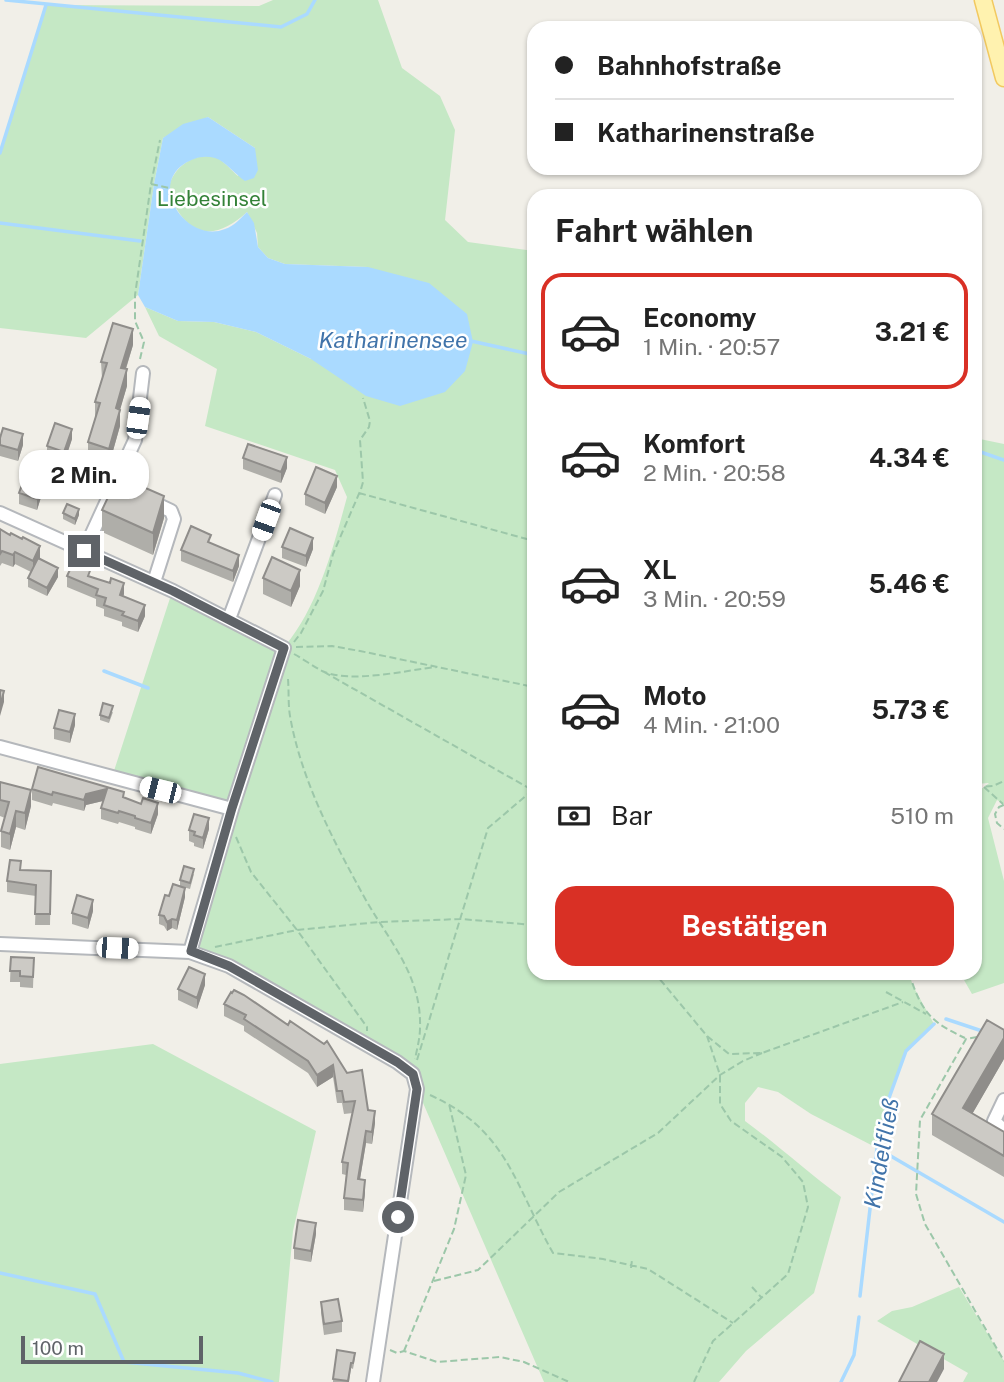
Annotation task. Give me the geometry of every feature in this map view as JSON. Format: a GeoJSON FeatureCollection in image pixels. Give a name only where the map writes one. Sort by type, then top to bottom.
{"type":"FeatureCollection","features":[{"type":"Feature","properties":{"kind":"main road"},"geometry":{"type":"LineString","coordinates":[[983,0],[1004,78]]}},
{"type":"Feature","properties":{"kind":"street"},"geometry":{"type":"LineString","coordinates":[[84,551],[126,489],[143,373]]}},
{"type":"Feature","properties":{"kind":"street"},"geometry":{"type":"LineString","coordinates":[[126,489],[172,510],[174,514],[154,582]]}},
{"type":"Feature","properties":{"kind":"street"},"geometry":{"type":"LineString","coordinates":[[229,619],[275,495]]}},
{"type":"Feature","properties":{"kind":"street"},"geometry":{"type":"LineString","coordinates":[[0,513],[154,582],[284,648],[191,951]]}},
{"type":"Feature","properties":{"kind":"street"},"geometry":{"type":"LineString","coordinates":[[0,747],[231,815]]}},
{"type":"Feature","properties":{"kind":"street"},"geometry":{"type":"LineString","coordinates":[[0,944],[191,951],[229,966],[370,1046],[413,1074],[417,1089],[373,1382]]}},
{"type":"Feature","properties":{"kind":"street"},"geometry":{"type":"LineString","coordinates":[[1004,1100],[994,1121],[1004,1130]]}},
{"type":"Feature","properties":{"kind":"path"},"geometry":{"type":"LineString","coordinates":[[143,373],[139,366],[144,342],[135,321],[135,295],[160,140]]}},
{"type":"Feature","properties":{"kind":"path"},"geometry":{"type":"LineString","coordinates":[[152,184],[169,188]]}},
{"type":"Feature","properties":{"kind":"path"},"geometry":{"type":"LineString","coordinates":[[363,398],[370,421],[361,437],[363,482],[333,554],[323,591],[302,634],[289,648],[332,646],[527,685]]}},
{"type":"Feature","properties":{"kind":"path"},"geometry":{"type":"LineString","coordinates":[[359,493],[527,539]]}},
{"type":"Feature","properties":{"kind":"path"},"geometry":{"type":"LineString","coordinates":[[284,648],[527,787]]}},
{"type":"Feature","properties":{"kind":"path"},"geometry":{"type":"LineString","coordinates":[[324,672],[352,676],[439,666]]}},
{"type":"Feature","properties":{"kind":"path"},"geometry":{"type":"LineString","coordinates":[[288,676],[290,715],[316,803],[379,922],[398,948],[418,995],[421,1028],[413,1074]]}},
{"type":"Feature","properties":{"kind":"path"},"geometry":{"type":"LineString","coordinates":[[984,787],[1004,781]]}},
{"type":"Feature","properties":{"kind":"path"},"geometry":{"type":"LineString","coordinates":[[984,787],[1004,805],[999,807],[995,814],[997,823],[1004,829]]}},
{"type":"Feature","properties":{"kind":"path"},"geometry":{"type":"LineString","coordinates":[[413,1074],[488,828],[527,795]]}},
{"type":"Feature","properties":{"kind":"path"},"geometry":{"type":"LineString","coordinates":[[231,815],[251,872],[297,930],[366,1027],[370,1046]]}},
{"type":"Feature","properties":{"kind":"path"},"geometry":{"type":"LineString","coordinates":[[191,951],[297,930],[379,922],[461,919],[527,924]]}},
{"type":"Feature","properties":{"kind":"path"},"geometry":{"type":"LineString","coordinates":[[661,980],[707,1035],[729,1054],[762,1053]]}},
{"type":"Feature","properties":{"kind":"path"},"geometry":{"type":"LineString","coordinates":[[912,980],[927,1014]]}},
{"type":"Feature","properties":{"kind":"path"},"geometry":{"type":"LineString","coordinates":[[886,992],[966,1039],[984,1035]]}},
{"type":"Feature","properties":{"kind":"path"},"geometry":{"type":"LineString","coordinates":[[434,1281],[478,1270],[559,1192],[658,1133],[720,1075],[762,1053],[903,1002]]}},
{"type":"Feature","properties":{"kind":"path"},"geometry":{"type":"LineString","coordinates":[[694,1382],[713,1341],[788,1273],[808,1207],[803,1182],[782,1157],[731,1121],[720,1104],[720,1075],[707,1035]]}},
{"type":"Feature","properties":{"kind":"path"},"geometry":{"type":"LineString","coordinates":[[966,1039],[920,1119],[916,1194],[925,1224],[1004,1361]]}},
{"type":"Feature","properties":{"kind":"path"},"geometry":{"type":"LineString","coordinates":[[417,1089],[449,1103],[497,1145],[553,1253],[603,1259],[648,1269],[734,1324]]}},
{"type":"Feature","properties":{"kind":"path"},"geometry":{"type":"LineString","coordinates":[[404,1351],[454,1229],[466,1175],[449,1103]]}},
{"type":"Feature","properties":{"kind":"path"},"geometry":{"type":"LineString","coordinates":[[631,1267],[632,1260]]}},
{"type":"Feature","properties":{"kind":"path"},"geometry":{"type":"LineString","coordinates":[[752,1287],[762,1298]]}},
{"type":"Feature","properties":{"kind":"path"},"geometry":{"type":"LineString","coordinates":[[379,1346],[437,1362],[500,1356],[523,1362],[569,1382]]}},
{"type":"Feature","properties":{"kind":"green space","name":"Liebesinsel"},"geometry":{"type":"Polygon","coordinates":[[[273,0],[378,0],[402,68],[440,96],[455,130],[445,220],[468,242],[527,250],[527,980],[911,980],[934,1024],[906,1051],[889,1098],[877,1148],[811,1114],[778,1092],[758,1087],[745,1103],[745,1121],[841,1197],[814,1293],[746,1351],[719,1382],[544,1382],[417,1089],[413,1074],[190,952],[232,809],[112,777],[172,592],[285,646],[297,630],[316,594],[347,497],[335,470],[205,426],[217,369],[159,336],[145,307],[178,321],[214,322],[256,332],[311,359],[368,267],[285,264],[268,258],[258,247],[257,233],[247,212],[228,226],[210,231],[192,226],[184,219],[169,191],[171,180],[180,167],[194,158],[209,156],[220,159],[238,176],[255,148],[208,117],[163,138],[138,295],[86,338],[0,328],[0,153],[46,5],[259,6],[273,0]]]}},
{"type":"Feature","properties":{"kind":"green space"},"geometry":{"type":"Polygon","coordinates":[[[982,439],[1004,444],[1004,804],[997,800],[988,818],[1004,881],[1004,983],[972,994],[964,980],[982,980],[982,788],[989,783],[982,784],[982,439]]]}},
{"type":"Feature","properties":{"kind":"green space"},"geometry":{"type":"Polygon","coordinates":[[[153,1044],[316,1131],[293,1231],[279,1382],[0,1382],[0,1064],[153,1044]]]}},
{"type":"Feature","properties":{"kind":"green space"},"geometry":{"type":"Polygon","coordinates":[[[959,1287],[1004,1361],[1004,1382],[963,1382],[968,1373],[877,1321],[892,1311],[912,1307],[959,1287]]]}},
{"type":"Feature","properties":{"kind":"water","name":"Katharinensee"},"geometry":{"type":"Polygon","coordinates":[[[208,117],[255,148],[258,170],[254,178],[245,181],[215,158],[203,157],[184,164],[174,174],[170,186],[178,211],[198,229],[211,231],[228,228],[247,212],[254,223],[258,247],[268,258],[285,264],[368,267],[429,283],[467,314],[473,342],[465,371],[445,392],[400,406],[366,396],[311,359],[256,332],[214,322],[178,321],[145,307],[138,295],[163,138],[183,124],[208,117]]]}},
{"type":"Feature","properties":{"kind":"building"},"geometry":{"type":"Polygon","coordinates":[[[113,323],[133,329],[121,368],[127,369],[116,408],[120,410],[109,449],[88,442],[100,403],[95,402],[107,363],[101,362],[113,323]]]}},
{"type":"Feature","properties":{"kind":"building"},"geometry":{"type":"Polygon","coordinates":[[[55,423],[72,429],[64,452],[47,446],[55,423]]]}},
{"type":"Feature","properties":{"kind":"building"},"geometry":{"type":"Polygon","coordinates":[[[3,428],[23,434],[18,450],[0,445],[3,428]]]}},
{"type":"Feature","properties":{"kind":"building"},"geometry":{"type":"Polygon","coordinates":[[[248,444],[287,457],[281,472],[243,458],[248,444]]]}},
{"type":"Feature","properties":{"kind":"building"},"geometry":{"type":"Polygon","coordinates":[[[316,467],[337,476],[325,503],[305,494],[316,467]]]}},
{"type":"Feature","properties":{"kind":"building"},"geometry":{"type":"Polygon","coordinates":[[[118,476],[164,496],[153,533],[102,510],[118,476]]]}},
{"type":"Feature","properties":{"kind":"building"},"geometry":{"type":"Polygon","coordinates":[[[25,477],[42,483],[37,499],[19,493],[25,477]]]}},
{"type":"Feature","properties":{"kind":"building"},"geometry":{"type":"Polygon","coordinates":[[[67,504],[79,509],[75,519],[63,513],[67,504]]]}},
{"type":"Feature","properties":{"kind":"building"},"geometry":{"type":"Polygon","coordinates":[[[191,526],[211,535],[208,542],[239,555],[233,571],[181,550],[191,526]]]}},
{"type":"Feature","properties":{"kind":"building"},"geometry":{"type":"Polygon","coordinates":[[[290,528],[313,538],[306,556],[282,547],[290,528]]]}},
{"type":"Feature","properties":{"kind":"building"},"geometry":{"type":"Polygon","coordinates":[[[0,529],[40,546],[33,561],[15,552],[13,555],[2,551],[0,554],[0,529]]]}},
{"type":"Feature","properties":{"kind":"building"},"geometry":{"type":"Polygon","coordinates":[[[272,557],[300,570],[291,591],[263,578],[272,557]]]}},
{"type":"Feature","properties":{"kind":"building"},"geometry":{"type":"Polygon","coordinates":[[[38,558],[58,568],[47,588],[28,578],[38,558]]]}},
{"type":"Feature","properties":{"kind":"building"},"geometry":{"type":"Polygon","coordinates":[[[74,561],[91,568],[88,576],[110,583],[111,578],[124,583],[120,595],[145,605],[138,621],[122,615],[124,612],[104,605],[106,598],[96,595],[98,589],[67,576],[74,561]]]}},
{"type":"Feature","properties":{"kind":"building"},"geometry":{"type":"Polygon","coordinates":[[[0,690],[4,691],[0,706],[0,690]]]}},
{"type":"Feature","properties":{"kind":"building"},"geometry":{"type":"Polygon","coordinates":[[[103,703],[113,706],[109,718],[100,715],[103,703]]]}},
{"type":"Feature","properties":{"kind":"building"},"geometry":{"type":"Polygon","coordinates":[[[59,710],[75,714],[70,732],[54,728],[59,710]]]}},
{"type":"Feature","properties":{"kind":"building"},"geometry":{"type":"Polygon","coordinates":[[[38,767],[124,792],[123,797],[141,804],[143,798],[158,803],[151,823],[119,811],[118,813],[101,808],[107,789],[86,794],[84,800],[32,789],[38,767]]]}},
{"type":"Feature","properties":{"kind":"building"},"geometry":{"type":"Polygon","coordinates":[[[0,782],[31,790],[25,813],[16,811],[10,834],[1,831],[9,802],[0,800],[0,782]]]}},
{"type":"Feature","properties":{"kind":"building"},"geometry":{"type":"Polygon","coordinates":[[[194,814],[209,818],[203,838],[189,830],[194,814]]]}},
{"type":"Feature","properties":{"kind":"building"},"geometry":{"type":"Polygon","coordinates":[[[10,860],[21,861],[20,870],[51,871],[50,914],[35,914],[36,885],[7,881],[10,860]]]}},
{"type":"Feature","properties":{"kind":"building"},"geometry":{"type":"Polygon","coordinates":[[[184,866],[194,869],[190,883],[180,880],[184,866]]]}},
{"type":"Feature","properties":{"kind":"building"},"geometry":{"type":"Polygon","coordinates":[[[173,884],[185,888],[177,920],[167,922],[164,916],[159,915],[165,895],[169,896],[173,884]]]}},
{"type":"Feature","properties":{"kind":"building"},"geometry":{"type":"Polygon","coordinates":[[[77,895],[93,900],[88,918],[72,913],[77,895]]]}},
{"type":"Feature","properties":{"kind":"building"},"geometry":{"type":"Polygon","coordinates":[[[11,957],[34,958],[33,977],[20,976],[20,971],[10,971],[11,957]]]}},
{"type":"Feature","properties":{"kind":"building"},"geometry":{"type":"Polygon","coordinates":[[[189,967],[205,974],[197,998],[178,989],[189,967]]]}},
{"type":"Feature","properties":{"kind":"building"},"geometry":{"type":"Polygon","coordinates":[[[234,990],[288,1025],[290,1021],[324,1044],[327,1041],[347,1073],[362,1070],[368,1110],[375,1111],[372,1132],[366,1131],[358,1179],[365,1180],[363,1200],[344,1198],[348,1163],[342,1162],[355,1101],[344,1102],[342,1091],[337,1091],[333,1065],[317,1075],[308,1061],[244,1019],[246,1015],[224,1004],[234,990]]]}},
{"type":"Feature","properties":{"kind":"building"},"geometry":{"type":"Polygon","coordinates":[[[987,1020],[1004,1030],[1004,1038],[963,1108],[1004,1132],[1004,1156],[932,1114],[987,1020]]]}},
{"type":"Feature","properties":{"kind":"building"},"geometry":{"type":"Polygon","coordinates":[[[298,1220],[316,1223],[311,1251],[294,1248],[298,1220]]]}},
{"type":"Feature","properties":{"kind":"building"},"geometry":{"type":"Polygon","coordinates":[[[338,1299],[342,1321],[324,1324],[321,1302],[338,1299]]]}},
{"type":"Feature","properties":{"kind":"building"},"geometry":{"type":"Polygon","coordinates":[[[920,1341],[944,1354],[929,1382],[899,1382],[920,1341]]]}},
{"type":"Feature","properties":{"kind":"building"},"geometry":{"type":"Polygon","coordinates":[[[337,1350],[355,1353],[348,1381],[333,1379],[337,1350]]]}},
{"type":"Feature","properties":{"kind":"waterway"},"geometry":{"type":"LineString","coordinates":[[6,0],[281,27],[307,14],[315,0]]}},
{"type":"Feature","properties":{"kind":"waterway"},"geometry":{"type":"LineString","coordinates":[[0,153],[46,5]]}},
{"type":"Feature","properties":{"kind":"waterway"},"geometry":{"type":"LineString","coordinates":[[0,223],[140,241]]}},
{"type":"Feature","properties":{"kind":"waterway"},"geometry":{"type":"LineString","coordinates":[[471,341],[527,353]]}},
{"type":"Feature","properties":{"kind":"waterway"},"geometry":{"type":"LineString","coordinates":[[982,452],[1004,460]]}},
{"type":"Feature","properties":{"kind":"waterway"},"geometry":{"type":"LineString","coordinates":[[104,671],[148,688]]}},
{"type":"Feature","properties":{"kind":"waterway","name":"Kindelfließ"},"geometry":{"type":"LineString","coordinates":[[946,1019],[985,1032]]}},
{"type":"Feature","properties":{"kind":"waterway","name":"Kindelfließ"},"geometry":{"type":"LineString","coordinates":[[860,1296],[877,1148],[889,1098],[906,1051],[934,1024]]}},
{"type":"Feature","properties":{"kind":"waterway"},"geometry":{"type":"LineString","coordinates":[[877,1148],[1004,1222]]}},
{"type":"Feature","properties":{"kind":"waterway","name":"Kindelfließ"},"geometry":{"type":"LineString","coordinates":[[0,1273],[95,1294],[124,1362],[238,1373],[272,1382]]}},
{"type":"Feature","properties":{"kind":"waterway","name":"Kindelfließ"},"geometry":{"type":"LineString","coordinates":[[841,1382],[854,1355],[859,1317]]}},
{"type":"Feature","properties":{"kind":"route"},"geometry":{"type":"LineString","coordinates":[[84,551],[173,591],[284,648],[232,808],[191,951],[229,966],[397,1062],[413,1074],[417,1089],[398,1217]]}}]}
